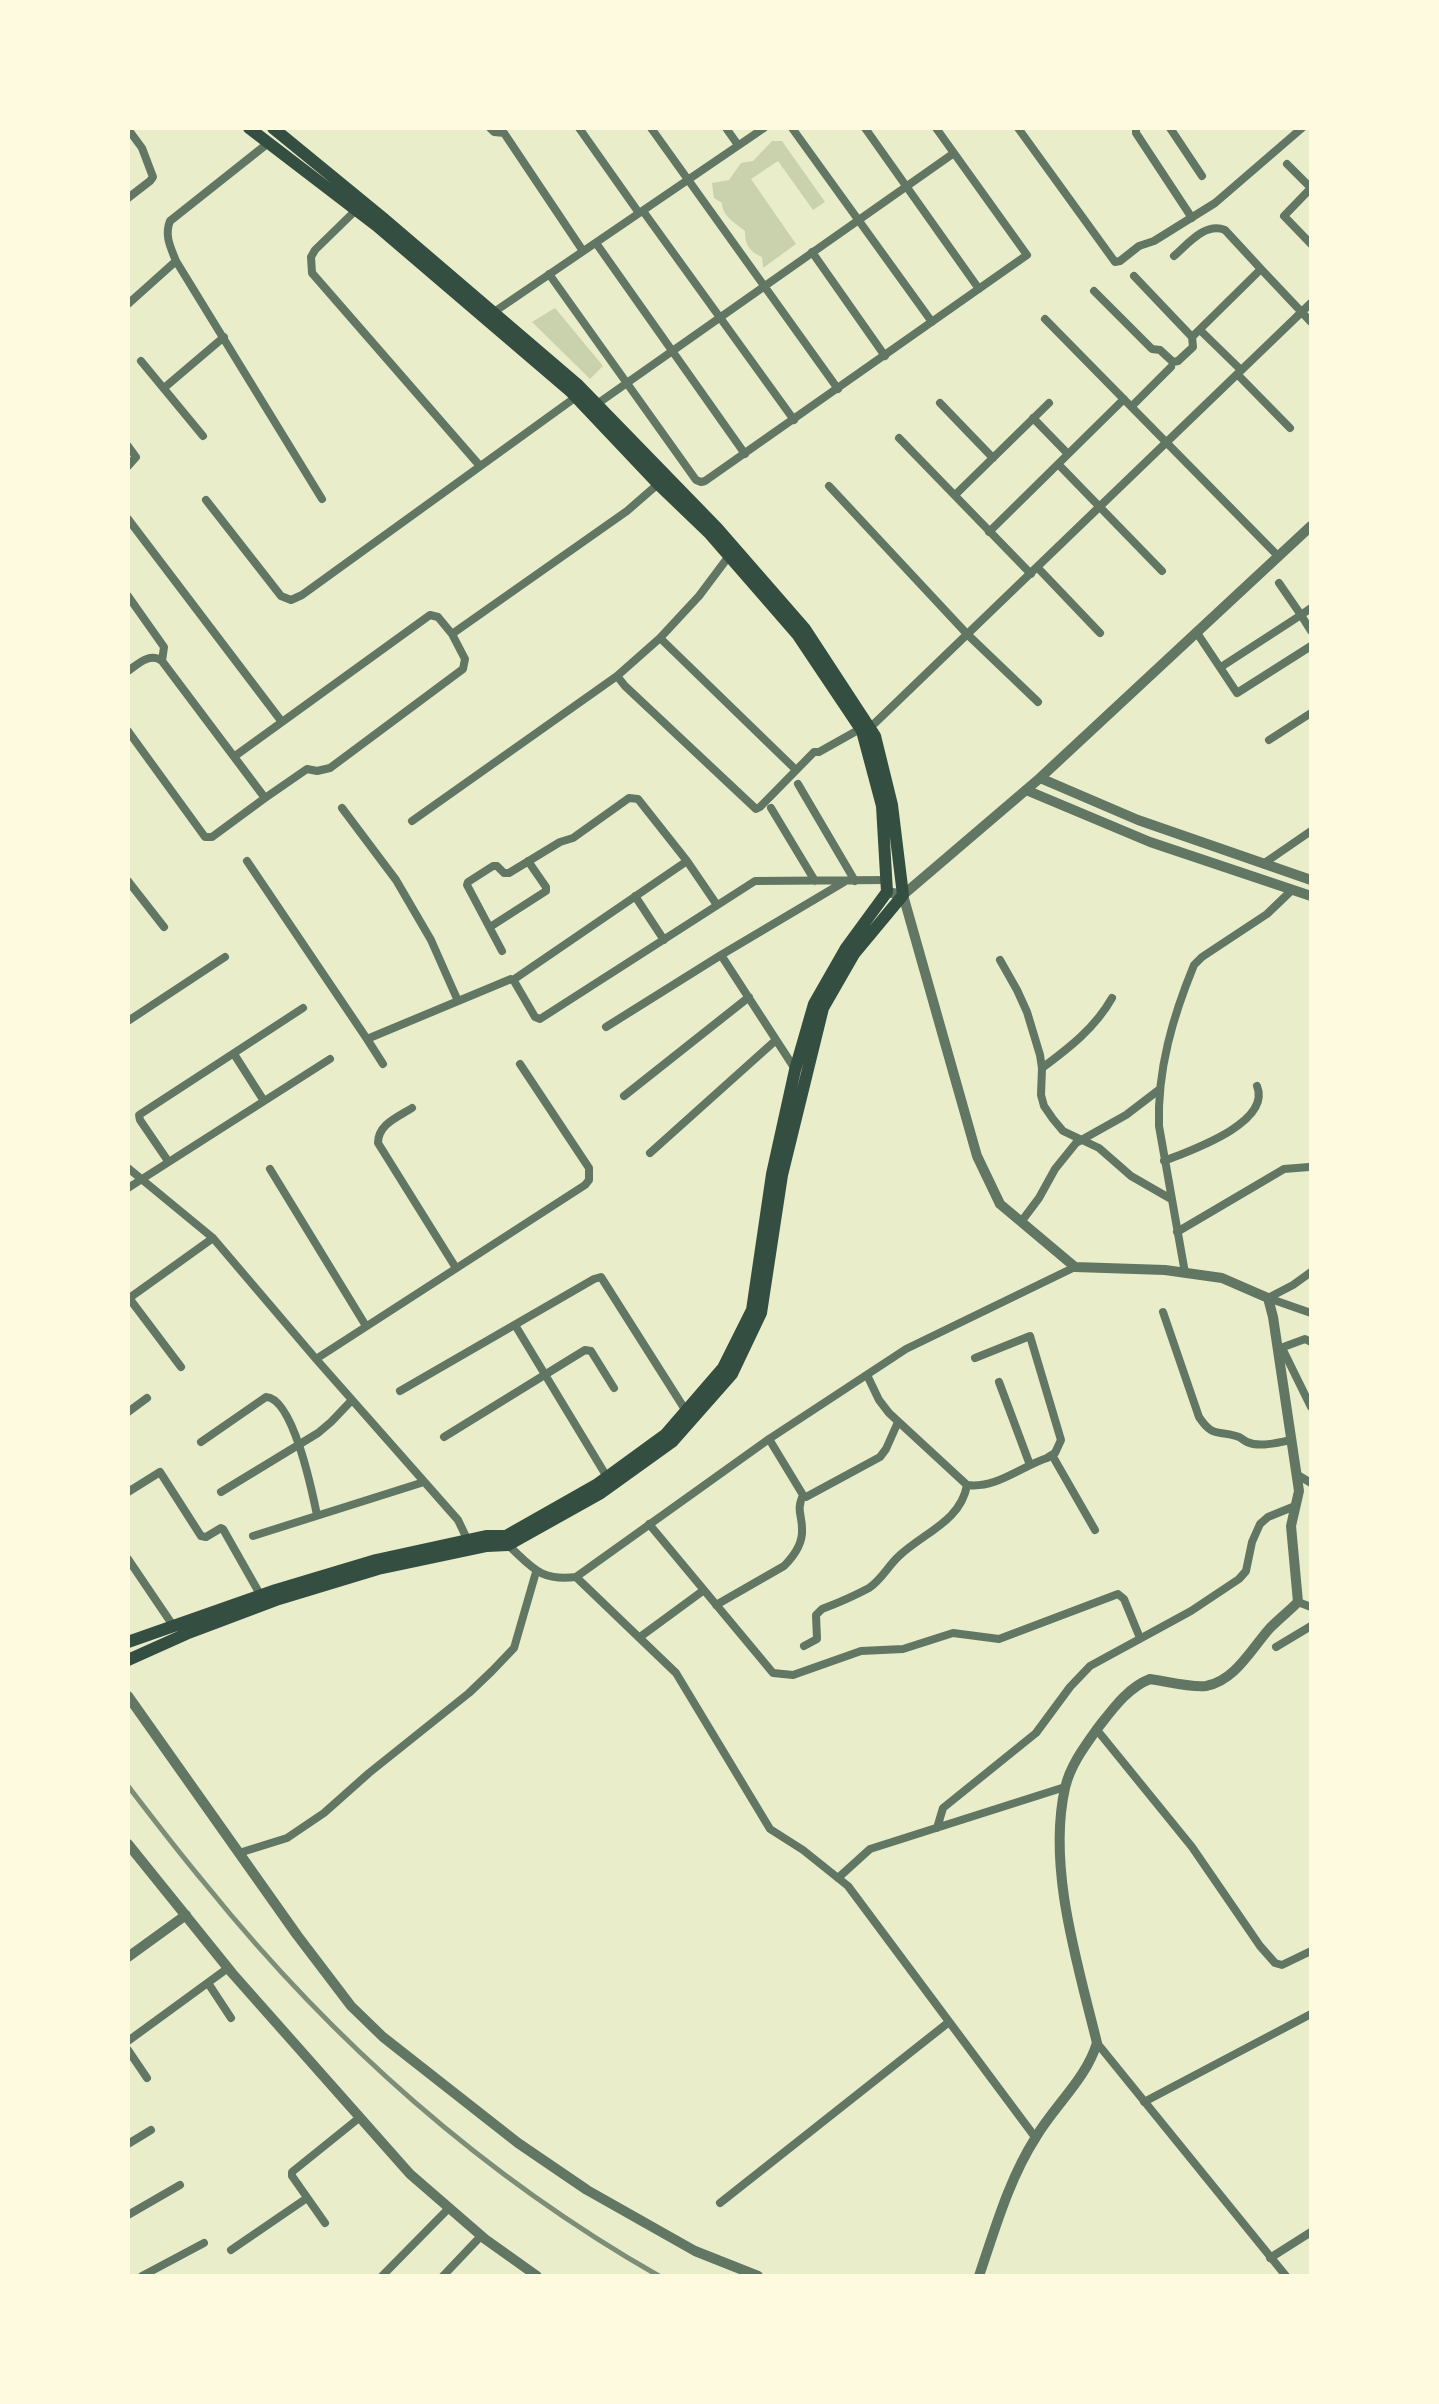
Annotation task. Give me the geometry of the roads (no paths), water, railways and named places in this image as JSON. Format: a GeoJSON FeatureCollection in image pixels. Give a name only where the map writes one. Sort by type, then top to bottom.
{"type":"FeatureCollection","features":[{"type":"Feature","properties":{"kind":"main road"},"geometry":{"type":"LineString","coordinates":[[128,1660],[279,1599],[469,1545],[486,1536],[506,1536],[607,1477],[666,1434],[723,1368],[752,1310],[772,1174],[795,1070],[814,1004],[887,886],[882,806],[864,729],[805,629],[717,528],[597,404],[574,391],[377,226],[249,128]]}},
{"type":"Feature","properties":{"kind":"main road"},"geometry":{"type":"LineString","coordinates":[[128,1642],[376,1560],[469,1545],[508,1545],[601,1493],[672,1442],[732,1374],[761,1313],[782,1175],[823,1008],[854,954],[903,895],[892,805],[875,736],[864,729],[797,634],[729,556],[658,484],[574,391],[494,312],[273,128]]}},
{"type":"Feature","properties":{"kind":"street"},"geometry":{"type":"LineString","coordinates":[[490,128],[494,132],[504,133],[513,128]]}},
{"type":"Feature","properties":{"kind":"street"},"geometry":{"type":"LineString","coordinates":[[579,128],[794,420]]}},
{"type":"Feature","properties":{"kind":"street"},"geometry":{"type":"LineString","coordinates":[[651,128],[838,389]]}},
{"type":"Feature","properties":{"kind":"street"},"geometry":{"type":"LineString","coordinates":[[726,128],[738,145]]}},
{"type":"Feature","properties":{"kind":"street"},"geometry":{"type":"LineString","coordinates":[[494,312],[764,128]]}},
{"type":"Feature","properties":{"kind":"street"},"geometry":{"type":"LineString","coordinates":[[792,128],[932,322]]}},
{"type":"Feature","properties":{"kind":"street"},"geometry":{"type":"LineString","coordinates":[[865,128],[979,289]]}},
{"type":"Feature","properties":{"kind":"street"},"geometry":{"type":"LineString","coordinates":[[549,274],[696,480],[701,482],[1027,255],[936,128]]}},
{"type":"Feature","properties":{"kind":"street"},"geometry":{"type":"LineString","coordinates":[[1018,128],[1115,262],[1215,203],[1302,128]]}},
{"type":"Feature","properties":{"kind":"street"},"geometry":{"type":"LineString","coordinates":[[1136,128],[1136,133],[1192,218]]}},
{"type":"Feature","properties":{"kind":"street"},"geometry":{"type":"LineString","coordinates":[[1170,128],[1202,176]]}},
{"type":"Feature","properties":{"kind":"street"},"geometry":{"type":"LineString","coordinates":[[1286,128],[1293,137]]}},
{"type":"Feature","properties":{"kind":"street"},"geometry":{"type":"LineString","coordinates":[[128,129],[142,148],[153,177],[129,195]]}},
{"type":"Feature","properties":{"kind":"street"},"geometry":{"type":"LineString","coordinates":[[504,133],[583,251]]}},
{"type":"Feature","properties":{"kind":"street"},"geometry":{"type":"LineString","coordinates":[[267,144],[170,221],[167,237],[176,261],[322,499]]}},
{"type":"Feature","properties":{"kind":"street"},"geometry":{"type":"LineString","coordinates":[[597,404],[954,153]]}},
{"type":"Feature","properties":{"kind":"street"},"geometry":{"type":"LineString","coordinates":[[1287,164],[1311,188],[1284,216],[1311,244]]}},
{"type":"Feature","properties":{"kind":"street"},"geometry":{"type":"LineString","coordinates":[[356,210],[315,250],[311,257],[312,273],[480,466]]}},
{"type":"Feature","properties":{"kind":"street"},"geometry":{"type":"LineString","coordinates":[[1174,256],[1205,230],[1220,227],[1311,322]]}},
{"type":"Feature","properties":{"kind":"street"},"geometry":{"type":"LineString","coordinates":[[596,243],[745,454]]}},
{"type":"Feature","properties":{"kind":"street"},"geometry":{"type":"LineString","coordinates":[[812,252],[885,356]]}},
{"type":"Feature","properties":{"kind":"street"},"geometry":{"type":"LineString","coordinates":[[128,304],[176,261]]}},
{"type":"Feature","properties":{"kind":"street"},"geometry":{"type":"LineString","coordinates":[[1192,337],[1261,269]]}},
{"type":"Feature","properties":{"kind":"street"},"geometry":{"type":"LineString","coordinates":[[1094,291],[1152,349],[1160,350],[1173,362],[1178,361],[1193,347],[1192,337],[1134,276]]}},
{"type":"Feature","properties":{"kind":"street"},"geometry":{"type":"LineString","coordinates":[[617,676],[753,808],[760,807],[814,752],[864,729],[1311,303]]}},
{"type":"Feature","properties":{"kind":"street"},"geometry":{"type":"LineString","coordinates":[[1045,319],[1279,557]]}},
{"type":"Feature","properties":{"kind":"street"},"geometry":{"type":"LineString","coordinates":[[1200,330],[1290,428]]}},
{"type":"Feature","properties":{"kind":"street"},"geometry":{"type":"LineString","coordinates":[[164,388],[224,337]]}},
{"type":"Feature","properties":{"kind":"street"},"geometry":{"type":"LineString","coordinates":[[141,361],[203,436]]}},
{"type":"Feature","properties":{"kind":"street"},"geometry":{"type":"LineString","coordinates":[[989,532],[1068,454],[1171,367]]}},
{"type":"Feature","properties":{"kind":"street"},"geometry":{"type":"LineString","coordinates":[[206,500],[281,596],[291,600],[480,466],[574,391]]}},
{"type":"Feature","properties":{"kind":"street"},"geometry":{"type":"LineString","coordinates":[[940,403],[993,458]]}},
{"type":"Feature","properties":{"kind":"street"},"geometry":{"type":"LineString","coordinates":[[955,495],[1049,403]]}},
{"type":"Feature","properties":{"kind":"street"},"geometry":{"type":"LineString","coordinates":[[1033,418],[1068,454]]}},
{"type":"Feature","properties":{"kind":"street"},"geometry":{"type":"LineString","coordinates":[[899,438],[989,532],[1100,633]]}},
{"type":"Feature","properties":{"kind":"street"},"geometry":{"type":"LineString","coordinates":[[128,446],[136,457],[128,466]]}},
{"type":"Feature","properties":{"kind":"street"},"geometry":{"type":"LineString","coordinates":[[1058,464],[1162,571]]}},
{"type":"Feature","properties":{"kind":"street"},"geometry":{"type":"LineString","coordinates":[[452,634],[627,511],[658,484]]}},
{"type":"Feature","properties":{"kind":"street"},"geometry":{"type":"LineString","coordinates":[[829,486],[967,634],[1038,702]]}},
{"type":"Feature","properties":{"kind":"street"},"geometry":{"type":"LineString","coordinates":[[128,519],[282,722]]}},
{"type":"Feature","properties":{"kind":"street"},"geometry":{"type":"LineString","coordinates":[[903,895],[1040,778],[1311,526]]}},
{"type":"Feature","properties":{"kind":"street"},"geometry":{"type":"LineString","coordinates":[[412,821],[617,676],[660,638],[699,596],[729,556]]}},
{"type":"Feature","properties":{"kind":"street"},"geometry":{"type":"LineString","coordinates":[[1279,583],[1311,631]]}},
{"type":"Feature","properties":{"kind":"street"},"geometry":{"type":"LineString","coordinates":[[128,596],[164,647],[162,661]]}},
{"type":"Feature","properties":{"kind":"street"},"geometry":{"type":"LineString","coordinates":[[1221,667],[1311,608]]}},
{"type":"Feature","properties":{"kind":"street"},"geometry":{"type":"LineString","coordinates":[[128,731],[205,837],[212,837],[307,769],[323,771],[330,768],[463,669],[465,659],[452,634],[438,617],[430,615],[235,756]]}},
{"type":"Feature","properties":{"kind":"street"},"geometry":{"type":"LineString","coordinates":[[1197,633],[1239,693],[1311,646]]}},
{"type":"Feature","properties":{"kind":"street"},"geometry":{"type":"LineString","coordinates":[[660,638],[795,769]]}},
{"type":"Feature","properties":{"kind":"street"},"geometry":{"type":"LineString","coordinates":[[128,671],[151,657],[162,661],[265,798]]}},
{"type":"Feature","properties":{"kind":"street"},"geometry":{"type":"LineString","coordinates":[[1269,740],[1311,713]]}},
{"type":"Feature","properties":{"kind":"street"},"geometry":{"type":"LineString","coordinates":[[1040,778],[1126,815],[1311,880]]}},
{"type":"Feature","properties":{"kind":"street"},"geometry":{"type":"LineString","coordinates":[[798,784],[850,881]]}},
{"type":"Feature","properties":{"kind":"street"},"geometry":{"type":"LineString","coordinates":[[1026,790],[1150,842],[1311,896]]}},
{"type":"Feature","properties":{"kind":"street"},"geometry":{"type":"LineString","coordinates":[[502,951],[468,882],[493,866],[509,873],[560,842],[573,838],[632,797],[638,799],[687,861],[717,905]]}},
{"type":"Feature","properties":{"kind":"street"},"geometry":{"type":"LineString","coordinates":[[342,808],[396,880],[431,940],[458,1001]]}},
{"type":"Feature","properties":{"kind":"street"},"geometry":{"type":"LineString","coordinates":[[771,808],[815,881]]}},
{"type":"Feature","properties":{"kind":"street"},"geometry":{"type":"LineString","coordinates":[[1263,864],[1311,831]]}},
{"type":"Feature","properties":{"kind":"street"},"geometry":{"type":"LineString","coordinates":[[247,861],[383,1064]]}},
{"type":"Feature","properties":{"kind":"street"},"geometry":{"type":"LineString","coordinates":[[490,927],[546,891],[528,861]]}},
{"type":"Feature","properties":{"kind":"street"},"geometry":{"type":"LineString","coordinates":[[367,1039],[513,980],[687,861]]}},
{"type":"Feature","properties":{"kind":"street"},"geometry":{"type":"LineString","coordinates":[[128,881],[164,927]]}},
{"type":"Feature","properties":{"kind":"street"},"geometry":{"type":"LineString","coordinates":[[513,980],[535,1017],[540,1019],[755,881],[850,881],[887,886],[903,895],[977,1156],[1000,1204],[1075,1267]]}},
{"type":"Feature","properties":{"kind":"street"},"geometry":{"type":"LineString","coordinates":[[606,1027],[721,955],[850,881]]}},
{"type":"Feature","properties":{"kind":"street"},"geometry":{"type":"LineString","coordinates":[[1185,1273],[1159,1126],[1164,1055],[1194,965],[1267,914],[1292,890]]}},
{"type":"Feature","properties":{"kind":"street"},"geometry":{"type":"LineString","coordinates":[[635,896],[664,940]]}},
{"type":"Feature","properties":{"kind":"street"},"geometry":{"type":"LineString","coordinates":[[721,955],[795,1070]]}},
{"type":"Feature","properties":{"kind":"street"},"geometry":{"type":"LineString","coordinates":[[128,1021],[225,957]]}},
{"type":"Feature","properties":{"kind":"street"},"geometry":{"type":"LineString","coordinates":[[1000,960],[1027,1012],[1042,1068],[1041,1095],[1044,1106],[1063,1131],[1099,1148],[1131,1176],[1171,1199]]}},
{"type":"Feature","properties":{"kind":"street"},"geometry":{"type":"LineString","coordinates":[[624,1096],[749,997]]}},
{"type":"Feature","properties":{"kind":"street"},"geometry":{"type":"LineString","coordinates":[[1042,1068],[1084,1034],[1112,998]]}},
{"type":"Feature","properties":{"kind":"street"},"geometry":{"type":"LineString","coordinates":[[168,1161],[139,1115],[303,1008]]}},
{"type":"Feature","properties":{"kind":"street"},"geometry":{"type":"LineString","coordinates":[[650,1153],[776,1040]]}},
{"type":"Feature","properties":{"kind":"street"},"geometry":{"type":"LineString","coordinates":[[234,1054],[264,1101]]}},
{"type":"Feature","properties":{"kind":"street"},"geometry":{"type":"LineString","coordinates":[[128,1188],[330,1059]]}},
{"type":"Feature","properties":{"kind":"street"},"geometry":{"type":"LineString","coordinates":[[316,1359],[589,1180],[589,1168],[520,1064]]}},
{"type":"Feature","properties":{"kind":"street"},"geometry":{"type":"LineString","coordinates":[[1164,1161],[1215,1140],[1239,1123],[1256,1107],[1260,1098],[1257,1086]]}},
{"type":"Feature","properties":{"kind":"street"},"geometry":{"type":"LineString","coordinates":[[1021,1222],[1069,1150],[1126,1115],[1160,1089]]}},
{"type":"Feature","properties":{"kind":"street"},"geometry":{"type":"LineString","coordinates":[[412,1108],[384,1126],[378,1143],[456,1268]]}},
{"type":"Feature","properties":{"kind":"street"},"geometry":{"type":"LineString","coordinates":[[1177,1232],[1284,1169],[1309,1167]]}},
{"type":"Feature","properties":{"kind":"street"},"geometry":{"type":"LineString","coordinates":[[128,1168],[213,1238],[458,1520],[469,1545]]}},
{"type":"Feature","properties":{"kind":"street"},"geometry":{"type":"LineString","coordinates":[[270,1169],[366,1326]]}},
{"type":"Feature","properties":{"kind":"street"},"geometry":{"type":"LineString","coordinates":[[181,1367],[129,1299],[213,1238]]}},
{"type":"Feature","properties":{"kind":"street"},"geometry":{"type":"LineString","coordinates":[[508,1545],[536,1572],[557,1579],[576,1577],[769,1439],[906,1349],[1075,1267],[1222,1278],[1311,1313]]}},
{"type":"Feature","properties":{"kind":"street"},"geometry":{"type":"LineString","coordinates":[[1268,1298],[1311,1272]]}},
{"type":"Feature","properties":{"kind":"street"},"geometry":{"type":"LineString","coordinates":[[400,1391],[601,1277],[686,1411]]}},
{"type":"Feature","properties":{"kind":"street"},"geometry":{"type":"LineString","coordinates":[[1268,1298],[1280,1348],[1299,1491],[1291,1526],[1298,1602]]}},
{"type":"Feature","properties":{"kind":"street"},"geometry":{"type":"LineString","coordinates":[[1163,1312],[1204,1424],[1219,1434],[1237,1436],[1256,1444],[1292,1440]]}},
{"type":"Feature","properties":{"kind":"street"},"geometry":{"type":"LineString","coordinates":[[515,1325],[607,1477]]}},
{"type":"Feature","properties":{"kind":"street"},"geometry":{"type":"LineString","coordinates":[[867,1375],[879,1400],[898,1422],[967,1485],[979,1487],[992,1484],[1052,1455],[1059,1447],[1060,1434],[1032,1340],[1026,1336],[975,1358]]}},
{"type":"Feature","properties":{"kind":"street"},"geometry":{"type":"LineString","coordinates":[[1280,1348],[1305,1339],[1311,1342]]}},
{"type":"Feature","properties":{"kind":"street"},"geometry":{"type":"LineString","coordinates":[[1280,1348],[1311,1407]]}},
{"type":"Feature","properties":{"kind":"street"},"geometry":{"type":"LineString","coordinates":[[444,1437],[585,1350],[589,1350],[614,1388]]}},
{"type":"Feature","properties":{"kind":"street"},"geometry":{"type":"LineString","coordinates":[[999,1382],[1030,1465]]}},
{"type":"Feature","properties":{"kind":"street"},"geometry":{"type":"LineString","coordinates":[[201,1442],[269,1396],[279,1402],[299,1445],[317,1515]]}},
{"type":"Feature","properties":{"kind":"street"},"geometry":{"type":"LineString","coordinates":[[128,1412],[147,1398]]}},
{"type":"Feature","properties":{"kind":"street"},"geometry":{"type":"LineString","coordinates":[[221,1492],[299,1445],[331,1422],[352,1400]]}},
{"type":"Feature","properties":{"kind":"street"},"geometry":{"type":"LineString","coordinates":[[803,1495],[810,1495],[880,1457],[898,1422]]}},
{"type":"Feature","properties":{"kind":"street"},"geometry":{"type":"LineString","coordinates":[[769,1439],[803,1495]]}},
{"type":"Feature","properties":{"kind":"street"},"geometry":{"type":"LineString","coordinates":[[1052,1455],[1095,1530]]}},
{"type":"Feature","properties":{"kind":"street"},"geometry":{"type":"LineString","coordinates":[[128,1492],[160,1472],[201,1536],[206,1537],[223,1529],[261,1596]]}},
{"type":"Feature","properties":{"kind":"street"},"geometry":{"type":"LineString","coordinates":[[1296,1474],[1311,1483]]}},
{"type":"Feature","properties":{"kind":"street"},"geometry":{"type":"LineString","coordinates":[[253,1536],[424,1482]]}},
{"type":"Feature","properties":{"kind":"street"},"geometry":{"type":"LineString","coordinates":[[804,1646],[817,1639],[816,1615],[822,1609],[875,1583],[896,1558],[958,1508],[965,1498],[967,1485]]}},
{"type":"Feature","properties":{"kind":"street"},"geometry":{"type":"LineString","coordinates":[[716,1605],[784,1566],[792,1558],[801,1543],[798,1509],[803,1495]]}},
{"type":"Feature","properties":{"kind":"street"},"geometry":{"type":"LineString","coordinates":[[937,1828],[943,1808],[1036,1733],[1090,1666],[1191,1611],[1239,1579],[1246,1571],[1252,1542],[1260,1524],[1268,1517],[1295,1506]]}},
{"type":"Feature","properties":{"kind":"street"},"geometry":{"type":"LineString","coordinates":[[649,1524],[773,1673],[793,1675],[861,1651],[903,1649],[953,1633],[999,1639],[1118,1594],[1124,1599],[1140,1638]]}},
{"type":"Feature","properties":{"kind":"street"},"geometry":{"type":"LineString","coordinates":[[128,1559],[174,1627]]}},
{"type":"Feature","properties":{"kind":"street"},"geometry":{"type":"LineString","coordinates":[[239,1853],[287,1838],[324,1813],[477,1685],[514,1648],[536,1572]]}},
{"type":"Feature","properties":{"kind":"street"},"geometry":{"type":"LineString","coordinates":[[576,1577],[676,1673],[770,1829],[803,1850],[848,1886],[1035,2137]]}},
{"type":"Feature","properties":{"kind":"street"},"geometry":{"type":"LineString","coordinates":[[640,1637],[704,1590]]}},
{"type":"Feature","properties":{"kind":"street"},"geometry":{"type":"LineString","coordinates":[[1298,1602],[1311,1607]]}},
{"type":"Feature","properties":{"kind":"street"},"geometry":{"type":"LineString","coordinates":[[1281,2274],[1097,2043],[1066,1913],[1060,1842],[1065,1787],[1082,1749],[1113,1707],[1142,1682],[1150,1679],[1204,1686],[1228,1676],[1271,1627],[1298,1602]]}},
{"type":"Feature","properties":{"kind":"street"},"geometry":{"type":"LineString","coordinates":[[1276,1647],[1311,1626]]}},
{"type":"Feature","properties":{"kind":"street"},"geometry":{"type":"LineString","coordinates":[[128,1696],[351,2006],[383,2037],[518,2143],[587,2190],[695,2251],[758,2276]]}},
{"type":"Feature","properties":{"kind":"street"},"geometry":{"type":"LineString","coordinates":[[1097,1730],[1192,1847],[1275,1963],[1282,1965],[1311,1951]]}},
{"type":"Feature","properties":{"kind":"street"},"geometry":{"type":"LineString","coordinates":[[838,1878],[870,1849],[1065,1787]]}},
{"type":"Feature","properties":{"kind":"street"},"geometry":{"type":"LineString","coordinates":[[128,1844],[228,1968],[410,2174],[481,2236],[537,2276]]}},
{"type":"Feature","properties":{"kind":"street"},"geometry":{"type":"LineString","coordinates":[[128,1957],[186,1915]]}},
{"type":"Feature","properties":{"kind":"street"},"geometry":{"type":"LineString","coordinates":[[128,2041],[228,1968]]}},
{"type":"Feature","properties":{"kind":"street"},"geometry":{"type":"LineString","coordinates":[[208,1983],[231,2018]]}},
{"type":"Feature","properties":{"kind":"street"},"geometry":{"type":"LineString","coordinates":[[1144,2102],[1311,2014]]}},
{"type":"Feature","properties":{"kind":"street"},"geometry":{"type":"LineString","coordinates":[[720,2203],[949,2022]]}},
{"type":"Feature","properties":{"kind":"street"},"geometry":{"type":"LineString","coordinates":[[979,2276],[1008,2192],[1035,2137],[1092,2061],[1097,2043]]}},
{"type":"Feature","properties":{"kind":"street"},"geometry":{"type":"LineString","coordinates":[[128,2050],[147,2078]]}},
{"type":"Feature","properties":{"kind":"street"},"geometry":{"type":"LineString","coordinates":[[325,2223],[292,2172],[359,2118]]}},
{"type":"Feature","properties":{"kind":"street"},"geometry":{"type":"LineString","coordinates":[[128,2144],[151,2130]]}},
{"type":"Feature","properties":{"kind":"street"},"geometry":{"type":"LineString","coordinates":[[128,2215],[180,2185]]}},
{"type":"Feature","properties":{"kind":"street"},"geometry":{"type":"LineString","coordinates":[[231,2250],[307,2198]]}},
{"type":"Feature","properties":{"kind":"street"},"geometry":{"type":"LineString","coordinates":[[382,2276],[449,2208]]}},
{"type":"Feature","properties":{"kind":"street"},"geometry":{"type":"LineString","coordinates":[[1270,2258],[1311,2232]]}},
{"type":"Feature","properties":{"kind":"street"},"geometry":{"type":"LineString","coordinates":[[443,2276],[481,2236]]}},
{"type":"Feature","properties":{"kind":"street"},"geometry":{"type":"LineString","coordinates":[[142,2276],[204,2243]]}},
{"type":"Feature","properties":{"kind":"railway"},"geometry":{"type":"LineString","coordinates":[[128,1786],[255,1943],[360,2052],[473,2150],[533,2195],[659,2276]]}}]}
